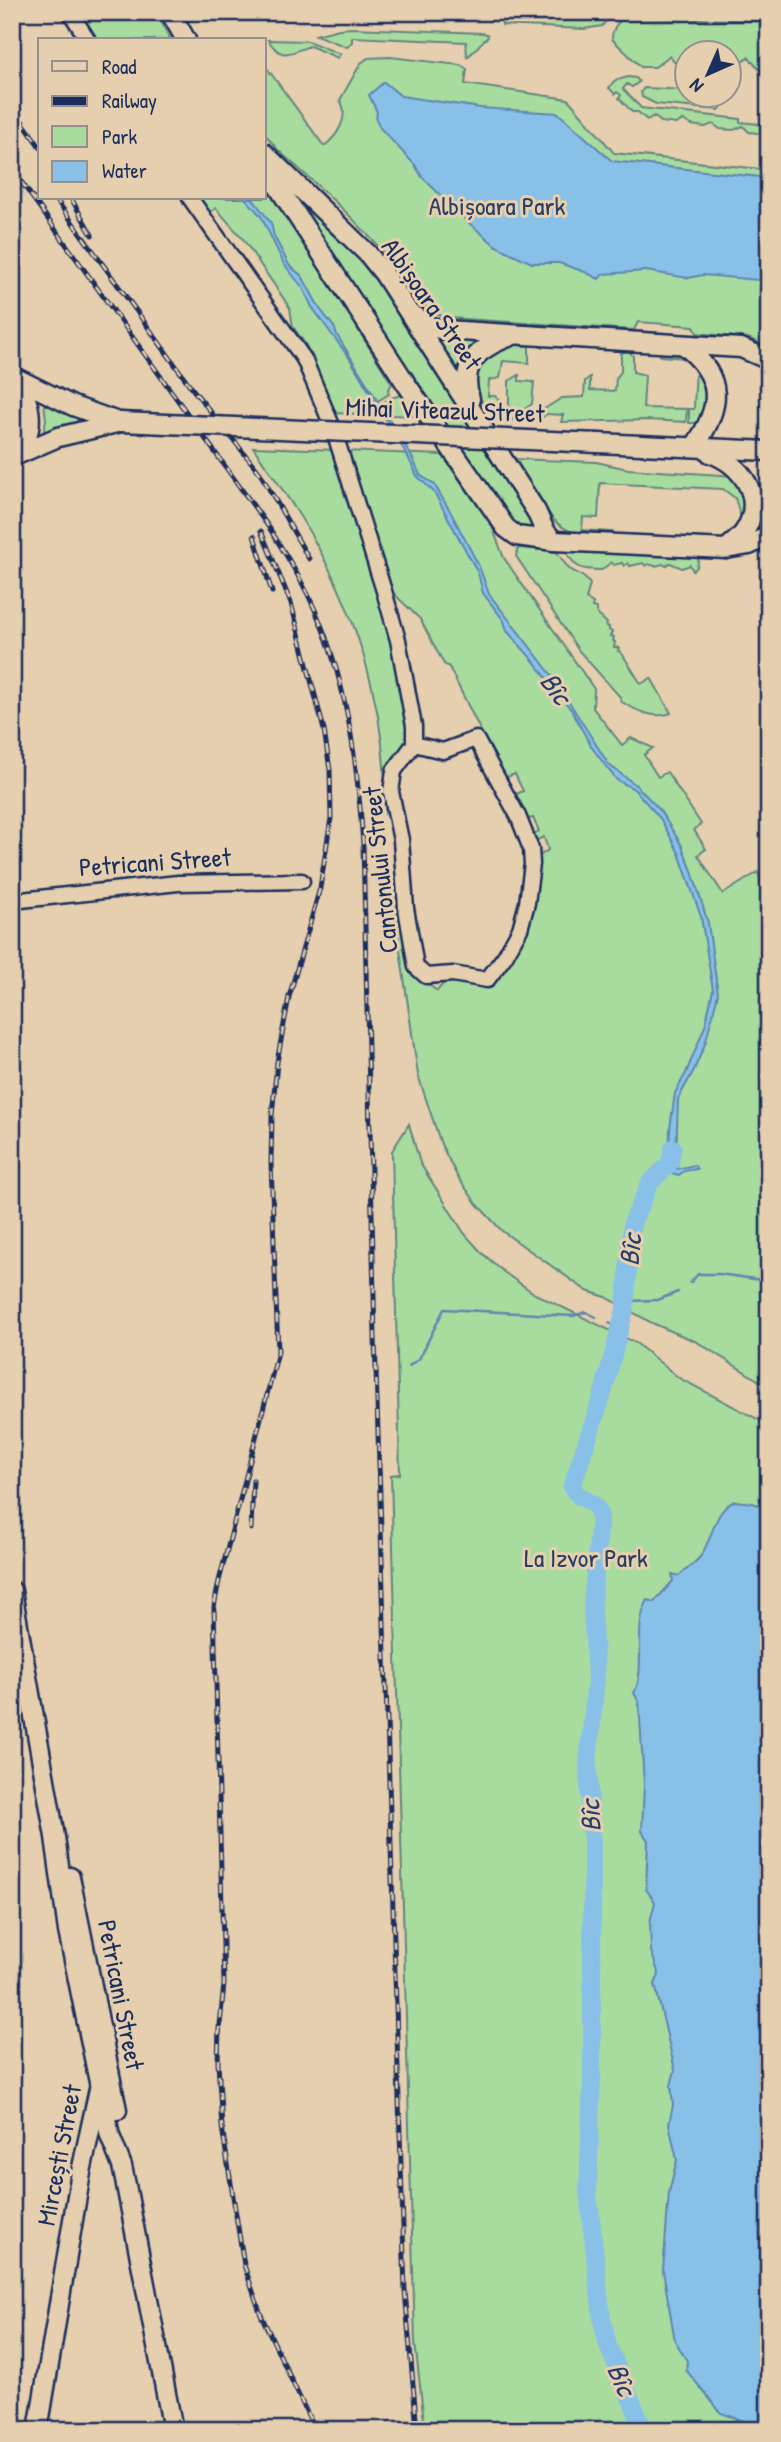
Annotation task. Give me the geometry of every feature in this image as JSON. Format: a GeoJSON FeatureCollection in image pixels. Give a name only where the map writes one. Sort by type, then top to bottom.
{"type":"FeatureCollection","features":[{"type":"Feature","properties":{"kind":"main road"},"geometry":{"type":"LineString","coordinates":[[170,12],[185,38]]}},
{"type":"Feature","properties":{"kind":"main road","name":"Albișoara Street"},"geometry":{"type":"LineString","coordinates":[[266,155],[368,254],[408,309],[536,511],[545,531],[554,541]]}},
{"type":"Feature","properties":{"kind":"main road"},"geometry":{"type":"LineString","coordinates":[[266,168],[407,385],[506,528],[517,536],[554,541],[726,549],[749,545],[769,536]]}},
{"type":"Feature","properties":{"kind":"main road"},"geometry":{"type":"LineString","coordinates":[[284,197],[289,191],[302,191]]}},
{"type":"Feature","properties":{"kind":"main road"},"geometry":{"type":"LineString","coordinates":[[408,309],[431,327],[444,330],[741,348],[769,360]]}},
{"type":"Feature","properties":{"kind":"main road"},"geometry":{"type":"LineString","coordinates":[[474,413],[466,377],[470,363],[476,354],[486,347],[514,335]]}},
{"type":"Feature","properties":{"kind":"main road"},"geometry":{"type":"LineString","coordinates":[[684,345],[699,357],[709,370],[716,401],[708,427],[694,447],[733,464],[745,477],[749,487],[752,510],[749,523],[741,536],[726,549]]}},
{"type":"Feature","properties":{"kind":"main road"},"geometry":{"type":"LineString","coordinates":[[12,377],[21,388],[30,412],[26,438],[12,457]]}},
{"type":"Feature","properties":{"kind":"main road","name":"Mihai Viteazul Street"},"geometry":{"type":"LineString","coordinates":[[12,377],[64,401],[120,422]]}},
{"type":"Feature","properties":{"kind":"main road","name":"Mihai Viteazul Street"},"geometry":{"type":"LineString","coordinates":[[12,457],[58,437],[120,422],[769,451]]}},
{"type":"Feature","properties":{"kind":"main road"},"geometry":{"type":"LineString","coordinates":[[536,511],[574,542]]}},
{"type":"Feature","properties":{"kind":"main road","name":"Petricani Street"},"geometry":{"type":"LineString","coordinates":[[12,1591],[55,1837],[68,1931],[110,2136],[121,2166],[173,2430]]}},
{"type":"Feature","properties":{"kind":"main road","name":"Petricani Street"},"geometry":{"type":"LineString","coordinates":[[55,1837],[74,1892],[122,2136],[121,2166]]}},
{"type":"Feature","properties":{"kind":"main road","name":"Mircești Street"},"geometry":{"type":"LineString","coordinates":[[38,2430],[68,2245],[106,2057]]}},
{"type":"Feature","properties":{"kind":"street"},"geometry":{"type":"LineString","coordinates":[[70,12],[87,38]]}},
{"type":"Feature","properties":{"kind":"street"},"geometry":{"type":"LineString","coordinates":[[191,200],[288,333],[311,373],[342,455],[398,640],[411,704],[414,744]]}},
{"type":"Feature","properties":{"kind":"street","name":"Cantonului Street"},"geometry":{"type":"LineString","coordinates":[[476,739],[517,816],[531,849],[531,881],[520,929],[505,956],[486,980],[453,974],[426,976],[416,967],[406,908],[401,840],[391,792],[394,771],[414,744],[443,751],[476,739]]}},
{"type":"Feature","properties":{"kind":"street","name":"Petricani Street"},"geometry":{"type":"LineString","coordinates":[[12,901],[178,883],[302,881]]}},
{"type":"Feature","properties":{"kind":"green space"},"geometry":{"type":"Polygon","coordinates":[[[71,12],[156,12],[170,38],[90,38],[71,12]]]}},
{"type":"Feature","properties":{"kind":"green space"},"geometry":{"type":"Polygon","coordinates":[[[503,12],[516,12],[516,18],[523,18],[523,15],[540,15],[540,19],[546,20],[546,17],[560,20],[561,16],[577,16],[577,20],[584,21],[585,12],[606,12],[610,16],[602,26],[584,29],[502,25],[503,12]]]}},
{"type":"Feature","properties":{"kind":"green space"},"geometry":{"type":"Polygon","coordinates":[[[625,17],[769,21],[769,73],[763,73],[748,57],[742,62],[742,38],[672,38],[672,59],[669,56],[655,67],[641,67],[612,39],[620,21],[625,17]]]}},
{"type":"Feature","properties":{"kind":"green space"},"geometry":{"type":"Polygon","coordinates":[[[352,28],[483,33],[488,37],[467,57],[466,42],[352,37],[352,42],[347,47],[316,35],[352,28]]]}},
{"type":"Feature","properties":{"kind":"green space"},"geometry":{"type":"Polygon","coordinates":[[[268,40],[308,41],[340,54],[338,58],[310,46],[287,54],[278,51],[268,40]]]}},
{"type":"Feature","properties":{"kind":"green space","name":"Albișoara Park"},"geometry":{"type":"Polygon","coordinates":[[[390,57],[460,65],[467,69],[465,84],[568,99],[614,153],[769,170],[769,347],[748,338],[697,333],[694,326],[638,322],[634,330],[450,318],[433,312],[415,295],[372,239],[266,135],[266,67],[324,146],[334,137],[341,125],[344,113],[340,100],[361,63],[368,58],[390,57]]]}},
{"type":"Feature","properties":{"kind":"green space"},"geometry":{"type":"Polygon","coordinates":[[[636,78],[639,82],[632,87],[627,84],[623,89],[641,108],[740,119],[740,122],[769,125],[769,131],[765,134],[749,132],[743,126],[734,130],[720,129],[713,124],[705,127],[691,125],[683,120],[676,124],[661,122],[654,116],[647,120],[638,112],[632,112],[619,98],[621,95],[617,92],[615,94],[609,88],[614,81],[636,78]]]}},
{"type":"Feature","properties":{"kind":"green space"},"geometry":{"type":"Polygon","coordinates":[[[644,88],[672,89],[672,106],[656,104],[642,97],[644,88]]]}},
{"type":"Feature","properties":{"kind":"green space"},"geometry":{"type":"Polygon","coordinates":[[[266,188],[358,326],[392,384],[388,390],[389,394],[356,414],[331,413],[306,345],[293,327],[290,308],[243,239],[216,208],[208,214],[196,200],[266,200],[266,188]]]}},
{"type":"Feature","properties":{"kind":"green space"},"geometry":{"type":"Polygon","coordinates":[[[293,196],[362,262],[385,291],[532,517],[534,525],[531,529],[516,528],[467,460],[293,196]]]}},
{"type":"Feature","properties":{"kind":"green space"},"geometry":{"type":"Polygon","coordinates":[[[437,340],[482,343],[462,379],[437,340]]]}},
{"type":"Feature","properties":{"kind":"green space"},"geometry":{"type":"Polygon","coordinates":[[[502,344],[529,346],[529,363],[503,361],[500,378],[489,380],[488,396],[495,396],[500,401],[498,406],[491,409],[484,405],[472,385],[474,365],[502,344]]]}},
{"type":"Feature","properties":{"kind":"green space"},"geometry":{"type":"Polygon","coordinates":[[[624,351],[633,356],[633,372],[645,375],[643,408],[687,409],[686,422],[561,422],[563,415],[546,414],[538,421],[492,419],[528,419],[562,398],[584,397],[585,381],[590,377],[590,390],[615,391],[616,378],[621,372],[621,354],[624,351]]]}},
{"type":"Feature","properties":{"kind":"green space"},"geometry":{"type":"Polygon","coordinates":[[[660,353],[687,355],[706,376],[706,423],[689,423],[689,409],[694,409],[696,367],[687,358],[660,356],[660,353]]]}},
{"type":"Feature","properties":{"kind":"green space"},"geometry":{"type":"Polygon","coordinates":[[[519,375],[519,381],[534,382],[532,404],[523,410],[509,406],[509,381],[519,375]]]}},
{"type":"Feature","properties":{"kind":"green space"},"geometry":{"type":"Polygon","coordinates":[[[401,395],[416,416],[365,414],[391,398],[401,395]]]}},
{"type":"Feature","properties":{"kind":"green space"},"geometry":{"type":"Polygon","coordinates":[[[44,402],[78,417],[77,423],[43,435],[46,420],[44,402]]]}},
{"type":"Feature","properties":{"kind":"green space"},"geometry":{"type":"Polygon","coordinates":[[[253,447],[336,450],[395,648],[408,733],[391,805],[385,813],[381,735],[365,660],[353,623],[321,552],[253,447]]]}},
{"type":"Feature","properties":{"kind":"green space"},"geometry":{"type":"Polygon","coordinates":[[[344,451],[442,455],[491,524],[504,558],[594,689],[593,708],[622,745],[631,738],[653,748],[644,755],[658,777],[667,772],[701,824],[694,830],[706,849],[698,855],[723,894],[758,872],[769,910],[769,1387],[697,1342],[652,1323],[606,1297],[587,1291],[502,1231],[477,1204],[457,1176],[441,1144],[418,1075],[390,880],[398,879],[421,978],[437,991],[447,979],[478,983],[483,987],[492,986],[535,876],[538,875],[538,857],[548,850],[544,837],[535,841],[532,835],[539,831],[533,818],[525,820],[510,797],[523,791],[515,774],[504,778],[449,667],[444,664],[420,619],[389,589],[344,451]]]}},
{"type":"Feature","properties":{"kind":"green space"},"geometry":{"type":"Polygon","coordinates":[[[514,459],[596,462],[628,469],[736,476],[745,499],[742,521],[735,498],[723,489],[600,483],[598,518],[583,517],[582,530],[612,532],[607,536],[578,534],[565,529],[553,519],[514,459]]]}},
{"type":"Feature","properties":{"kind":"green space"},"geometry":{"type":"Polygon","coordinates":[[[518,548],[556,551],[569,569],[584,577],[590,584],[586,599],[593,603],[592,607],[596,608],[597,614],[607,623],[606,626],[612,632],[610,636],[614,637],[614,647],[619,648],[618,651],[641,684],[651,678],[671,713],[651,715],[620,701],[621,698],[579,651],[516,556],[518,548]]]}},
{"type":"Feature","properties":{"kind":"green space"},"geometry":{"type":"Polygon","coordinates":[[[565,550],[699,556],[697,567],[693,571],[690,565],[682,568],[670,563],[666,566],[646,566],[643,563],[630,566],[628,563],[624,566],[622,563],[614,565],[611,562],[602,570],[595,570],[576,565],[565,550]]]}},
{"type":"Feature","properties":{"kind":"green space","name":"La Izvor Park"},"geometry":{"type":"Polygon","coordinates":[[[409,1124],[420,1163],[464,1233],[505,1273],[535,1294],[636,1343],[679,1378],[769,1425],[769,2430],[425,2430],[415,2342],[391,1475],[400,1474],[392,1151],[409,1124]]]}},
{"type":"Feature","properties":{"kind":"water"},"geometry":{"type":"Polygon","coordinates":[[[384,82],[401,96],[481,108],[558,113],[612,161],[769,178],[769,281],[703,275],[688,278],[646,271],[603,274],[599,279],[559,263],[532,263],[496,246],[422,177],[415,165],[380,128],[376,119],[377,112],[369,95],[384,82]]]}},
{"type":"Feature","properties":{"kind":"water"},"geometry":{"type":"Polygon","coordinates":[[[247,200],[254,200],[271,223],[274,236],[289,265],[302,276],[320,309],[334,327],[412,457],[420,475],[434,484],[479,566],[489,594],[554,678],[609,765],[636,785],[659,809],[681,844],[708,923],[718,994],[705,1044],[678,1099],[676,1160],[673,1166],[677,1169],[694,1165],[697,1169],[684,1171],[679,1175],[666,1168],[675,1093],[705,1026],[713,990],[701,917],[679,853],[660,818],[634,789],[617,780],[607,768],[591,746],[572,711],[507,631],[504,621],[483,593],[478,573],[434,492],[417,476],[350,359],[284,264],[261,216],[247,200]]]}},
{"type":"Feature","properties":{"kind":"water"},"geometry":{"type":"Polygon","coordinates":[[[735,1501],[753,1503],[769,1509],[769,2430],[721,2413],[686,2370],[687,2361],[675,2341],[663,2271],[669,2192],[677,2160],[669,2124],[673,2105],[671,2086],[675,2070],[655,1984],[659,1975],[651,1951],[650,1922],[655,1902],[646,1889],[648,1841],[642,1831],[644,1784],[639,1702],[634,1693],[638,1683],[641,1622],[648,1600],[654,1602],[673,1581],[672,1574],[679,1576],[700,1557],[718,1517],[735,1501]]]}},
{"type":"Feature","properties":{"kind":"waterway","name":"Bîc"},"geometry":{"type":"LineString","coordinates":[[644,2430],[608,2346],[602,2319],[588,2192],[592,2077],[592,1841],[588,1766],[596,1678],[592,1606],[600,1518],[595,1507],[578,1495],[572,1486],[603,1393],[625,1309],[632,1223],[650,1183],[670,1163],[673,1148]]}},
{"type":"Feature","properties":{"kind":"waterway"},"geometry":{"type":"LineString","coordinates":[[690,1283],[698,1274],[769,1281]]}},
{"type":"Feature","properties":{"kind":"waterway"},"geometry":{"type":"LineString","coordinates":[[626,1301],[657,1300],[678,1292]]}},
{"type":"Feature","properties":{"kind":"waterway"},"geometry":{"type":"LineString","coordinates":[[409,1366],[419,1359],[444,1309],[573,1316],[586,1312],[596,1317]]}},
{"type":"Feature","properties":{"kind":"waterway"},"geometry":{"type":"LineString","coordinates":[[609,1323],[621,1329]]}},
{"type":"Feature","properties":{"kind":"railway"},"geometry":{"type":"LineString","coordinates":[[12,107],[38,144]]}},
{"type":"Feature","properties":{"kind":"railway"},"geometry":{"type":"LineString","coordinates":[[12,169],[286,555],[323,628],[348,719],[363,844],[375,1337],[405,2291],[417,2430]]}},
{"type":"Feature","properties":{"kind":"railway"},"geometry":{"type":"LineString","coordinates":[[56,200],[194,391],[260,473],[309,559]]}},
{"type":"Feature","properties":{"kind":"railway"},"geometry":{"type":"LineString","coordinates":[[72,200],[92,235]]}},
{"type":"Feature","properties":{"kind":"railway"},"geometry":{"type":"LineString","coordinates":[[219,2035],[224,1984],[214,1607],[278,1352],[271,1163],[277,1062],[289,997],[320,888],[331,818],[330,770],[324,730],[291,603],[261,531]]}},
{"type":"Feature","properties":{"kind":"railway"},"geometry":{"type":"LineString","coordinates":[[254,536],[272,592]]}},
{"type":"Feature","properties":{"kind":"railway"},"geometry":{"type":"LineString","coordinates":[[251,1529],[253,1480]]}},
{"type":"Feature","properties":{"kind":"railway"},"geometry":{"type":"LineString","coordinates":[[219,2027],[222,2127],[244,2265],[261,2315],[315,2430]]}}]}
